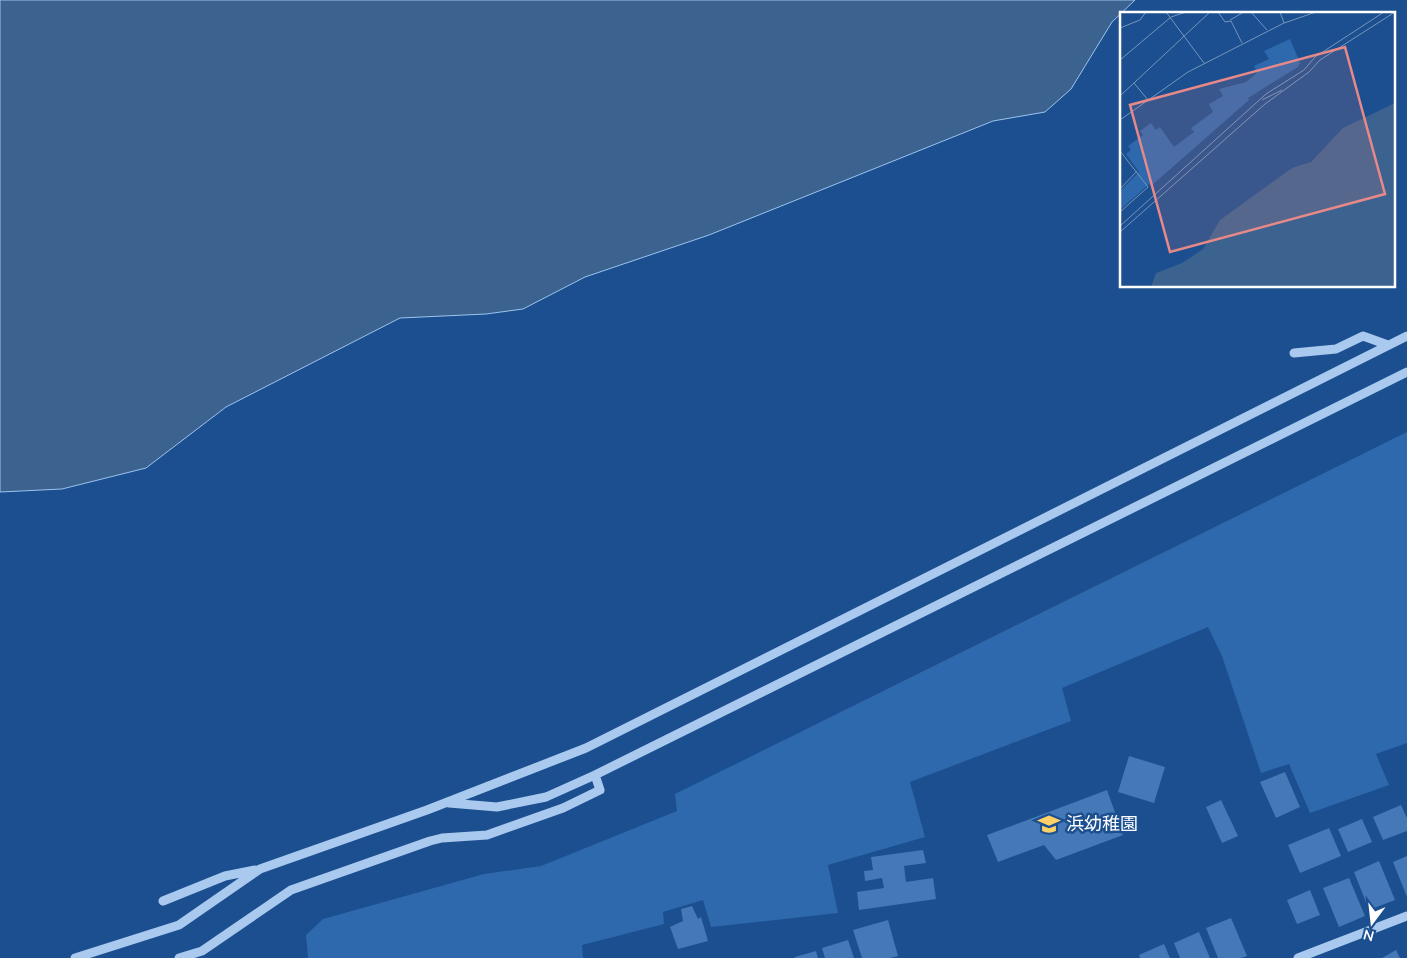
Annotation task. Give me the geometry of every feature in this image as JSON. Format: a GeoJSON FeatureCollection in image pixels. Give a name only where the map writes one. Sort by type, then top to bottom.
{"type":"FeatureCollection","features":[{"type":"Feature","properties":{"kind":"street"},"geometry":{"type":"LineString","coordinates":[[1294,353],[1336,349],[1363,336],[1388,345]]}},
{"type":"Feature","properties":{"kind":"street"},"geometry":{"type":"LineString","coordinates":[[163,901],[225,876],[260,869],[446,803],[586,748],[1407,336]]}},
{"type":"Feature","properties":{"kind":"street"},"geometry":{"type":"LineString","coordinates":[[446,803],[496,807],[546,797],[595,775],[1407,372]]}},
{"type":"Feature","properties":{"kind":"street"},"geometry":{"type":"LineString","coordinates":[[180,958],[202,951],[291,890],[430,841],[442,838],[487,835],[563,808],[600,790],[595,775]]}},
{"type":"Feature","properties":{"kind":"street"},"geometry":{"type":"LineString","coordinates":[[75,958],[179,925],[260,869]]}},
{"type":"Feature","properties":{"kind":"street"},"geometry":{"type":"LineString","coordinates":[[1298,958],[1407,916]]}},
{"type":"Feature","properties":{"kind":"shaded area"},"geometry":{"type":"Polygon","coordinates":[[[0,0],[1135,0],[1122,12],[1120,12],[1112,22],[1071,89],[1045,112],[993,121],[709,235],[585,277],[523,309],[486,314],[400,318],[226,407],[146,468],[62,489],[0,492],[0,0]]]}},
{"type":"Feature","properties":{"kind":"shaded area"},"geometry":{"type":"Polygon","coordinates":[[[1407,432],[1407,743],[1376,754],[1389,785],[1310,813],[1289,764],[1261,773],[1222,656],[1208,627],[1062,688],[1071,721],[910,782],[925,837],[828,865],[838,913],[711,927],[703,900],[663,912],[664,924],[582,945],[583,958],[308,958],[306,935],[323,919],[484,874],[541,866],[677,811],[675,794],[1407,432]]]}},
{"type":"Feature","properties":{"kind":"building"},"geometry":{"type":"Polygon","coordinates":[[[1129,756],[1165,767],[1154,803],[1118,792],[1129,756]]]}},
{"type":"Feature","properties":{"kind":"building"},"geometry":{"type":"Polygon","coordinates":[[[1285,772],[1300,807],[1276,818],[1260,782],[1285,772]]]}},
{"type":"Feature","properties":{"kind":"building"},"geometry":{"type":"Polygon","coordinates":[[[1107,790],[1123,835],[1056,860],[1044,845],[998,862],[987,835],[1107,790]]]}},
{"type":"Feature","properties":{"kind":"building"},"geometry":{"type":"Polygon","coordinates":[[[1221,800],[1238,836],[1222,843],[1206,807],[1221,800]]]}},
{"type":"Feature","properties":{"kind":"building"},"geometry":{"type":"Polygon","coordinates":[[[1401,805],[1407,818],[1407,831],[1383,840],[1373,817],[1401,805]]]}},
{"type":"Feature","properties":{"kind":"building"},"geometry":{"type":"Polygon","coordinates":[[[1362,819],[1372,842],[1348,852],[1338,829],[1362,819]]]}},
{"type":"Feature","properties":{"kind":"building"},"geometry":{"type":"Polygon","coordinates":[[[1329,828],[1341,856],[1300,873],[1288,845],[1329,828]]]}},
{"type":"Feature","properties":{"kind":"building"},"geometry":{"type":"Polygon","coordinates":[[[923,850],[926,863],[904,866],[906,882],[933,878],[936,899],[859,910],[857,892],[884,888],[882,878],[865,881],[864,871],[873,870],[871,857],[923,850]]]}},
{"type":"Feature","properties":{"kind":"building"},"geometry":{"type":"Polygon","coordinates":[[[1407,856],[1407,897],[1393,862],[1407,856]]]}},
{"type":"Feature","properties":{"kind":"building"},"geometry":{"type":"Polygon","coordinates":[[[1379,861],[1395,900],[1369,910],[1354,872],[1379,861]]]}},
{"type":"Feature","properties":{"kind":"building"},"geometry":{"type":"Polygon","coordinates":[[[1349,878],[1365,916],[1339,927],[1323,888],[1349,878]]]}},
{"type":"Feature","properties":{"kind":"building"},"geometry":{"type":"Polygon","coordinates":[[[1310,890],[1320,915],[1297,924],[1287,900],[1310,890]]]}},
{"type":"Feature","properties":{"kind":"building"},"geometry":{"type":"Polygon","coordinates":[[[692,906],[698,919],[701,917],[708,941],[678,949],[670,927],[683,921],[681,909],[692,906]]]}},
{"type":"Feature","properties":{"kind":"building"},"geometry":{"type":"Polygon","coordinates":[[[1231,918],[1247,956],[1241,958],[1218,958],[1206,928],[1231,918]]]}},
{"type":"Feature","properties":{"kind":"building"},"geometry":{"type":"Polygon","coordinates":[[[888,920],[898,956],[890,958],[862,958],[853,930],[888,920]]]}},
{"type":"Feature","properties":{"kind":"building"},"geometry":{"type":"Polygon","coordinates":[[[1199,932],[1210,958],[1180,958],[1174,943],[1199,932]]]}},
{"type":"Feature","properties":{"kind":"building"},"geometry":{"type":"Polygon","coordinates":[[[848,940],[854,958],[825,958],[822,948],[848,940]]]}},
{"type":"Feature","properties":{"kind":"building"},"geometry":{"type":"Polygon","coordinates":[[[1164,944],[1170,958],[1140,958],[1139,955],[1164,944]]]}},
{"type":"Feature","properties":{"kind":"building"},"geometry":{"type":"Polygon","coordinates":[[[1396,950],[1400,958],[1382,958],[1396,950]]]}},
{"type":"Feature","properties":{"kind":"building"},"geometry":{"type":"Polygon","coordinates":[[[816,951],[818,958],[795,958],[795,957],[816,951]]]}},
{"type":"Feature","properties":{"kind":"place","name":"浜幼稚園"},"geometry":{"type":"Point","coordinates":[1049,824]}}]}
